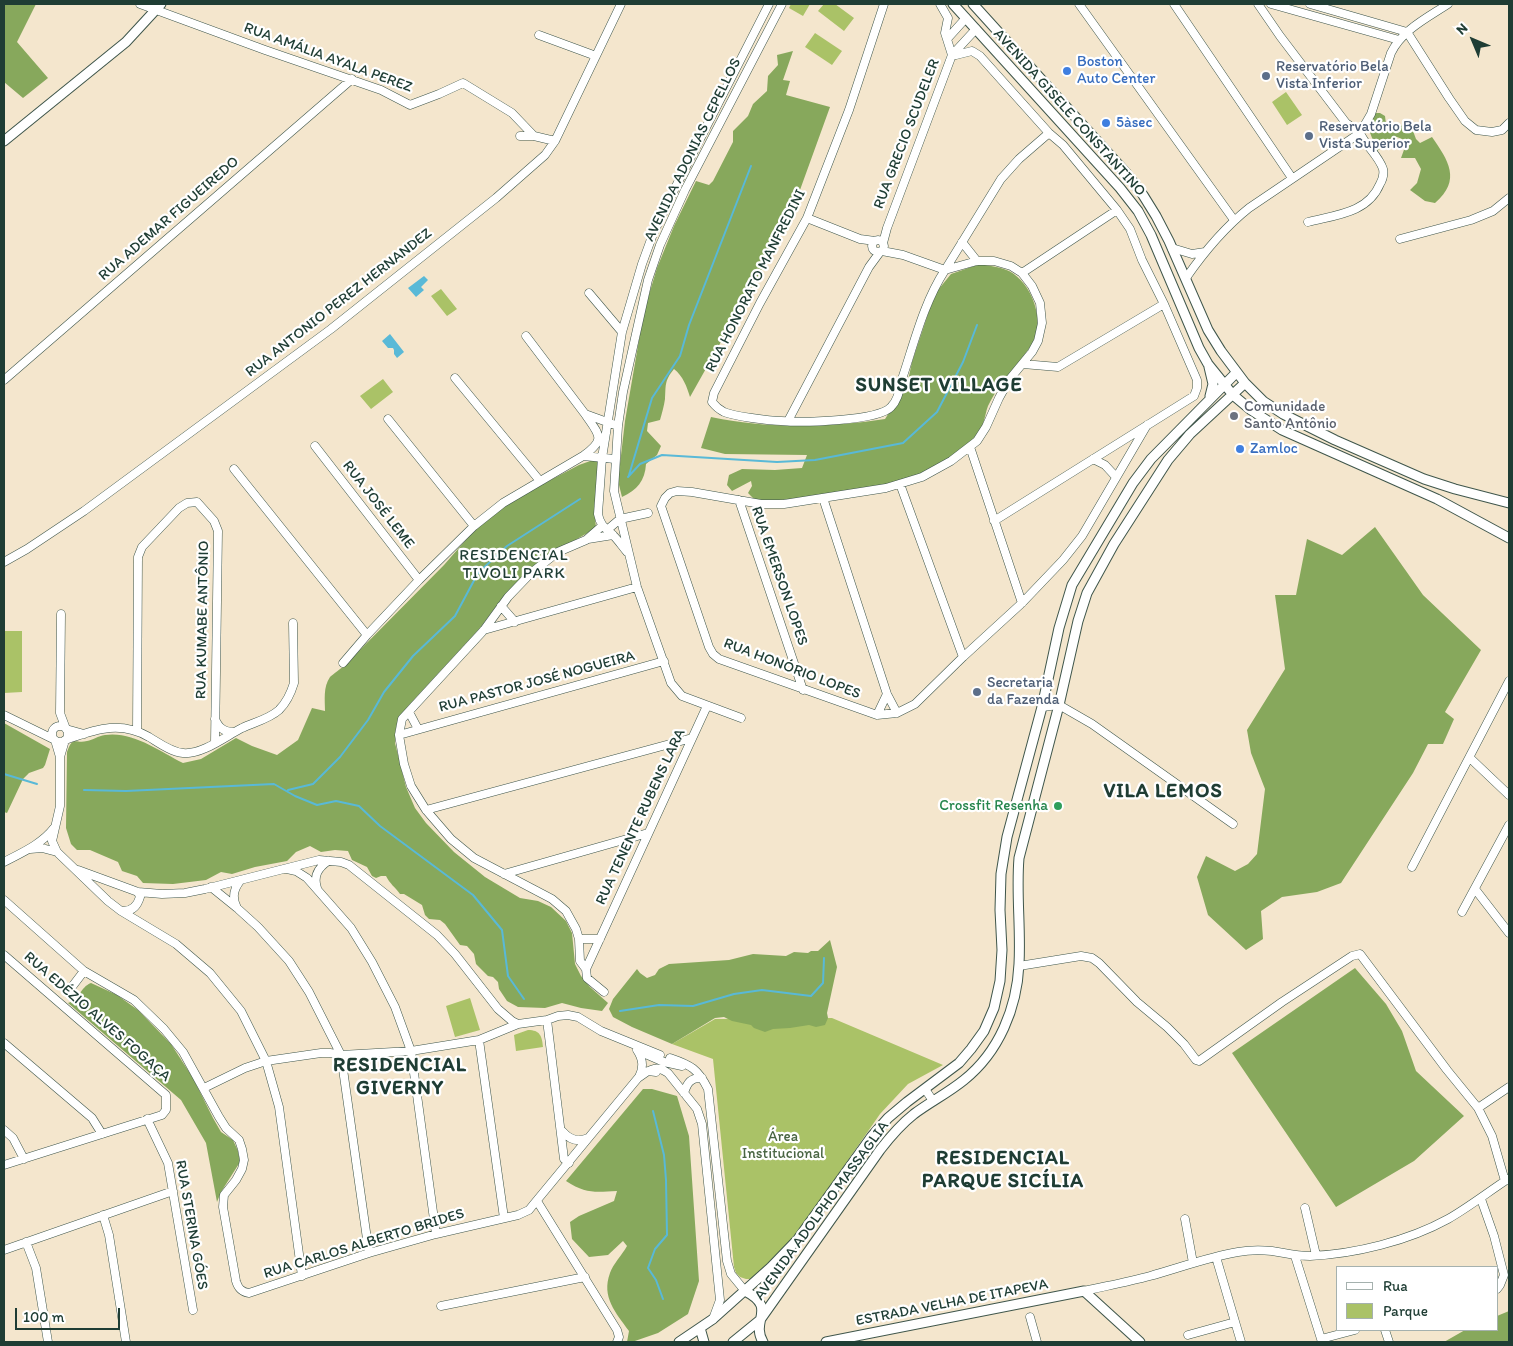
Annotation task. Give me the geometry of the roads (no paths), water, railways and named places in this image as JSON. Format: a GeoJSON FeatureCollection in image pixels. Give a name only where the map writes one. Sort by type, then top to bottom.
{"type":"FeatureCollection","features":[{"type":"Feature","properties":{"kind":"main road","name":"AVENIDA GISELE CONSTANTINO"},"geometry":{"type":"LineString","coordinates":[[954,4],[1120,188],[1138,211],[1162,258],[1199,348],[1208,364],[1233,395],[1268,423],[1437,499],[1509,538]]}},
{"type":"Feature","properties":{"kind":"main road"},"geometry":{"type":"LineString","coordinates":[[966,18],[976,5]]}},
{"type":"Feature","properties":{"kind":"main road","name":"AVENIDA GISELE CONSTANTINO"},"geometry":{"type":"LineString","coordinates":[[976,5],[1127,174],[1148,202],[1172,248],[1208,330],[1220,351],[1236,373],[1263,401],[1283,414],[1395,467],[1448,487],[1509,503]]}},
{"type":"Feature","properties":{"kind":"main road"},"geometry":{"type":"LineString","coordinates":[[4,141],[126,42],[159,6]]}},
{"type":"Feature","properties":{"kind":"main road"},"geometry":{"type":"LineString","coordinates":[[1208,364],[1213,387],[1208,400]]}},
{"type":"Feature","properties":{"kind":"main road","name":"AVENIDA ADOLPHO MASSAGLIA"},"geometry":{"type":"LineString","coordinates":[[679,1342],[713,1318],[772,1267],[798,1238],[877,1130],[888,1118],[959,1063],[984,1031],[994,1008],[1000,981],[1002,950],[1001,874],[1007,837],[1042,707],[1059,628],[1072,586],[1133,483],[1146,465],[1236,373]]}},
{"type":"Feature","properties":{"kind":"main road","name":"AVENIDA ADOLPHO MASSAGLIA"},"geometry":{"type":"LineString","coordinates":[[733,1342],[760,1320],[897,1128],[914,1114],[964,1081],[981,1064],[1000,1037],[1014,999],[1019,966],[1017,886],[1019,858],[1059,706],[1078,621],[1087,593],[1104,560],[1168,460],[1190,434],[1245,383]]}},
{"type":"Feature","properties":{"kind":"main road"},"geometry":{"type":"LineString","coordinates":[[1002,950],[1019,948]]}},
{"type":"Feature","properties":{"kind":"main road"},"geometry":{"type":"LineString","coordinates":[[745,1291],[760,1302],[762,1312],[758,1330],[762,1342]]}},
{"type":"Feature","properties":{"kind":"main road"},"geometry":{"type":"LineString","coordinates":[[1084,1291],[1140,1342]]}},
{"type":"Feature","properties":{"kind":"main road","name":"ESTRADA VELHA DE ITAPEVA"},"geometry":{"type":"LineString","coordinates":[[826,1342],[1084,1291]]}},
{"type":"Feature","properties":{"kind":"main road"},"geometry":{"type":"LineString","coordinates":[[700,1328],[704,1342]]}},
{"type":"Feature","properties":{"kind":"street","name":"RUA AMÁLIA AYALA PEREZ"},"geometry":{"type":"LineString","coordinates":[[140,4],[159,6],[265,50],[382,90],[410,105],[463,83],[512,113],[534,136]]}},
{"type":"Feature","properties":{"kind":"street","name":"RUA ANTONIO PEREZ HERNANDEZ"},"geometry":{"type":"LineString","coordinates":[[4,562],[84,511],[331,329],[496,198],[545,155],[556,141],[621,4]]}},
{"type":"Feature","properties":{"kind":"street","name":"AVENIDA ADONIAS CEPELLOS"},"geometry":{"type":"LineString","coordinates":[[607,530],[600,521],[598,514],[602,458],[622,332],[642,264],[695,147],[770,4]]}},
{"type":"Feature","properties":{"kind":"street","name":"AVENIDA ADONIAS CEPELLOS"},"geometry":{"type":"LineString","coordinates":[[741,718],[682,696],[671,683],[637,588],[614,491],[615,458],[623,392],[648,280],[660,245],[685,190],[782,4]]}},
{"type":"Feature","properties":{"kind":"street","name":"RUA HONORATO MANFREDINI"},"geometry":{"type":"LineString","coordinates":[[788,421],[726,413],[717,408],[712,402],[714,393],[806,218],[849,110],[884,4]]}},
{"type":"Feature","properties":{"kind":"street"},"geometry":{"type":"LineString","coordinates":[[940,4],[948,18],[945,32],[952,55],[972,51],[980,56],[1063,145],[1117,210],[1130,229],[1142,260],[1164,304],[1197,380],[1194,396],[994,521]]}},
{"type":"Feature","properties":{"kind":"street"},"geometry":{"type":"LineString","coordinates":[[1079,4],[1234,220]]}},
{"type":"Feature","properties":{"kind":"street"},"geometry":{"type":"LineString","coordinates":[[1174,4],[1292,178]]}},
{"type":"Feature","properties":{"kind":"street"},"geometry":{"type":"LineString","coordinates":[[1258,4],[1346,123],[1360,132],[1383,168],[1383,178],[1378,189],[1363,206],[1353,211],[1308,222]]}},
{"type":"Feature","properties":{"kind":"street"},"geometry":{"type":"LineString","coordinates":[[1310,4],[1329,6],[1407,32],[1465,121],[1476,130],[1492,132],[1502,130],[1509,122]]}},
{"type":"Feature","properties":{"kind":"street"},"geometry":{"type":"LineString","coordinates":[[1186,278],[1234,220],[1360,132],[1371,114],[1391,53],[1399,40],[1407,32],[1448,4]]}},
{"type":"Feature","properties":{"kind":"street"},"geometry":{"type":"LineString","coordinates":[[1269,20],[1275,5],[1399,40]]}},
{"type":"Feature","properties":{"kind":"street"},"geometry":{"type":"LineString","coordinates":[[1322,18],[1329,6]]}},
{"type":"Feature","properties":{"kind":"street"},"geometry":{"type":"LineString","coordinates":[[947,39],[966,18]]}},
{"type":"Feature","properties":{"kind":"street","name":"RUA GRECIO SCUDELER"},"geometry":{"type":"LineString","coordinates":[[879,246],[952,55],[976,29]]}},
{"type":"Feature","properties":{"kind":"street"},"geometry":{"type":"LineString","coordinates":[[539,35],[596,56]]}},
{"type":"Feature","properties":{"kind":"street","name":"RUA ADEMAR FIGUEIREDO"},"geometry":{"type":"LineString","coordinates":[[4,380],[352,79]]}},
{"type":"Feature","properties":{"kind":"street"},"geometry":{"type":"LineString","coordinates":[[879,246],[788,421],[852,419],[874,415],[891,408],[898,396],[901,382],[934,286],[1001,179],[1019,159],[1050,133]]}},
{"type":"Feature","properties":{"kind":"street"},"geometry":{"type":"LineString","coordinates":[[520,136],[534,136],[556,141]]}},
{"type":"Feature","properties":{"kind":"street"},"geometry":{"type":"LineString","coordinates":[[1400,239],[1470,220],[1493,211],[1509,198]]}},
{"type":"Feature","properties":{"kind":"street"},"geometry":{"type":"LineString","coordinates":[[1022,273],[1117,210]]}},
{"type":"Feature","properties":{"kind":"street"},"geometry":{"type":"LineString","coordinates":[[739,500],[761,504],[784,504],[886,488],[922,478],[951,461],[977,441],[1009,380],[1032,352],[1038,341],[1042,323],[1040,303],[1032,286],[1022,273],[1011,266],[994,261],[977,261],[945,270],[806,218]]}},
{"type":"Feature","properties":{"kind":"street"},"geometry":{"type":"LineString","coordinates":[[962,242],[977,261]]}},
{"type":"Feature","properties":{"kind":"street"},"geometry":{"type":"LineString","coordinates":[[1172,248],[1192,254],[1206,252]]}},
{"type":"Feature","properties":{"kind":"street"},"geometry":{"type":"LineString","coordinates":[[589,293],[622,332]]}},
{"type":"Feature","properties":{"kind":"street"},"geometry":{"type":"LineString","coordinates":[[1023,364],[1058,367],[1164,304]]}},
{"type":"Feature","properties":{"kind":"street"},"geometry":{"type":"LineString","coordinates":[[343,663],[419,580],[474,526],[503,503],[583,456],[597,445],[598,435],[585,414],[526,336]]}},
{"type":"Feature","properties":{"kind":"street"},"geometry":{"type":"LineString","coordinates":[[455,378],[540,481]]}},
{"type":"Feature","properties":{"kind":"street"},"geometry":{"type":"LineString","coordinates":[[585,414],[618,426]]}},
{"type":"Feature","properties":{"kind":"street"},"geometry":{"type":"LineString","coordinates":[[388,419],[474,526]]}},
{"type":"Feature","properties":{"kind":"street"},"geometry":{"type":"LineString","coordinates":[[823,498],[887,694],[898,713],[916,704],[1063,560],[1082,536],[1147,425]]}},
{"type":"Feature","properties":{"kind":"street","name":"RUA JOSÉ LEME"},"geometry":{"type":"LineString","coordinates":[[315,446],[419,580]]}},
{"type":"Feature","properties":{"kind":"street"},"geometry":{"type":"LineString","coordinates":[[970,447],[1022,602]]}},
{"type":"Feature","properties":{"kind":"street"},"geometry":{"type":"LineString","coordinates":[[583,456],[615,458]]}},
{"type":"Feature","properties":{"kind":"street"},"geometry":{"type":"LineString","coordinates":[[1093,459],[1106,465],[1116,477]]}},
{"type":"Feature","properties":{"kind":"street"},"geometry":{"type":"LineString","coordinates":[[234,470],[367,635]]}},
{"type":"Feature","properties":{"kind":"street"},"geometry":{"type":"LineString","coordinates":[[900,484],[963,657]]}},
{"type":"Feature","properties":{"kind":"street","name":"RUA HONÓRIO LOPES"},"geometry":{"type":"LineString","coordinates":[[739,500],[677,491],[670,493],[661,506],[713,654],[719,659],[877,715],[898,713]]}},
{"type":"Feature","properties":{"kind":"street","name":"RUA EMERSON LOPES"},"geometry":{"type":"LineString","coordinates":[[739,500],[803,690]]}},
{"type":"Feature","properties":{"kind":"street","name":"RUA KUMABE ANTÔNIO"},"geometry":{"type":"LineString","coordinates":[[137,730],[138,557],[142,547],[179,508],[194,501],[200,504],[214,521],[218,531],[215,743]]}},
{"type":"Feature","properties":{"kind":"street"},"geometry":{"type":"LineString","coordinates":[[604,992],[588,978],[586,969],[580,961],[579,939],[566,911],[552,899],[474,858],[451,839],[426,810],[411,786],[404,764],[399,735],[402,719],[484,630],[508,597],[531,573],[558,552],[607,530],[620,519],[648,514]]}},
{"type":"Feature","properties":{"kind":"street"},"geometry":{"type":"LineString","coordinates":[[586,540],[607,530]]}},
{"type":"Feature","properties":{"kind":"street"},"geometry":{"type":"LineString","coordinates":[[607,530],[629,554]]}},
{"type":"Feature","properties":{"kind":"street"},"geometry":{"type":"LineString","coordinates":[[484,630],[637,588]]}},
{"type":"Feature","properties":{"kind":"street"},"geometry":{"type":"LineString","coordinates":[[501,606],[515,622]]}},
{"type":"Feature","properties":{"kind":"street"},"geometry":{"type":"LineString","coordinates":[[52,841],[60,806],[60,757],[52,736],[60,713],[61,614]]}},
{"type":"Feature","properties":{"kind":"street"},"geometry":{"type":"LineString","coordinates":[[4,715],[59,742],[104,728],[122,728],[137,730],[165,747],[184,754],[193,753],[272,715],[285,704],[294,683],[293,623]]}},
{"type":"Feature","properties":{"kind":"street","name":"RUA PASTOR JOSÉ NOGUEIRA"},"geometry":{"type":"LineString","coordinates":[[399,735],[664,661]]}},
{"type":"Feature","properties":{"kind":"street"},"geometry":{"type":"LineString","coordinates":[[1412,867],[1509,681]]}},
{"type":"Feature","properties":{"kind":"street"},"geometry":{"type":"LineString","coordinates":[[877,715],[887,694]]}},
{"type":"Feature","properties":{"kind":"street","name":"RUA TENENTE RUBENS LARA"},"geometry":{"type":"LineString","coordinates":[[586,969],[707,706]]}},
{"type":"Feature","properties":{"kind":"street"},"geometry":{"type":"LineString","coordinates":[[1042,707],[1059,706],[1100,729],[1233,824]]}},
{"type":"Feature","properties":{"kind":"street"},"geometry":{"type":"LineString","coordinates":[[409,712],[418,729]]}},
{"type":"Feature","properties":{"kind":"street"},"geometry":{"type":"LineString","coordinates":[[60,713],[68,735],[60,757]]}},
{"type":"Feature","properties":{"kind":"street","name":"RUA KUMABE ANTÔNIO"},"geometry":{"type":"LineString","coordinates":[[215,719],[222,729],[234,732]]}},
{"type":"Feature","properties":{"kind":"street"},"geometry":{"type":"LineString","coordinates":[[37,730],[54,729],[61,726],[84,734]]}},
{"type":"Feature","properties":{"kind":"street"},"geometry":{"type":"LineString","coordinates":[[426,810],[692,738]]}},
{"type":"Feature","properties":{"kind":"street"},"geometry":{"type":"LineString","coordinates":[[1470,758],[1509,796]]}},
{"type":"Feature","properties":{"kind":"street"},"geometry":{"type":"LineString","coordinates":[[4,862],[44,838],[56,824]]}},
{"type":"Feature","properties":{"kind":"street"},"geometry":{"type":"LineString","coordinates":[[1462,912],[1509,825]]}},
{"type":"Feature","properties":{"kind":"street"},"geometry":{"type":"LineString","coordinates":[[504,874],[648,834]]}},
{"type":"Feature","properties":{"kind":"street"},"geometry":{"type":"LineString","coordinates":[[44,838],[49,837],[57,852],[108,901],[121,911],[176,944],[210,973],[241,1011],[266,1061],[279,1107],[302,1276]]}},
{"type":"Feature","properties":{"kind":"street"},"geometry":{"type":"LineString","coordinates":[[26,850],[42,848],[57,852]]}},
{"type":"Feature","properties":{"kind":"street"},"geometry":{"type":"LineString","coordinates":[[76,870],[138,892],[162,894],[185,893],[211,888],[319,860],[349,865],[438,935],[498,1009],[518,1024]]}},
{"type":"Feature","properties":{"kind":"street"},"geometry":{"type":"LineString","coordinates":[[318,889],[315,879],[316,874],[328,860]]}},
{"type":"Feature","properties":{"kind":"street"},"geometry":{"type":"LineString","coordinates":[[287,869],[302,874],[318,889],[351,928],[372,962],[395,1007],[411,1051],[436,1234]]}},
{"type":"Feature","properties":{"kind":"street"},"geometry":{"type":"LineString","coordinates":[[237,908],[234,901],[234,893],[240,881]]}},
{"type":"Feature","properties":{"kind":"street"},"geometry":{"type":"LineString","coordinates":[[108,901],[111,890],[116,885]]}},
{"type":"Feature","properties":{"kind":"street"},"geometry":{"type":"LineString","coordinates":[[211,888],[258,927],[289,961],[309,992],[342,1055],[369,1253]]}},
{"type":"Feature","properties":{"kind":"street"},"geometry":{"type":"LineString","coordinates":[[1475,889],[1509,933]]}},
{"type":"Feature","properties":{"kind":"street"},"geometry":{"type":"LineString","coordinates":[[121,911],[134,909],[140,897],[138,892]]}},
{"type":"Feature","properties":{"kind":"street"},"geometry":{"type":"LineString","coordinates":[[4,900],[84,971],[120,991],[145,1010],[183,1052],[204,1088],[245,1068],[266,1061],[321,1053],[342,1055],[411,1051],[479,1040],[518,1024],[568,1015],[578,1017],[601,1031],[656,1053]]}},
{"type":"Feature","properties":{"kind":"street"},"geometry":{"type":"LineString","coordinates":[[579,939],[600,939]]}},
{"type":"Feature","properties":{"kind":"street"},"geometry":{"type":"LineString","coordinates":[[1019,966],[1081,956],[1092,958],[1100,963],[1137,1002],[1167,1027],[1199,1061],[1282,1002],[1352,956],[1360,954],[1478,1108],[1492,1136],[1507,1177],[1481,1199],[1449,1219],[1427,1230],[1399,1239],[1353,1250],[1316,1255],[1295,1256],[1273,1252],[1240,1252],[1148,1277],[1084,1291]]}},
{"type":"Feature","properties":{"kind":"street","name":"RUA EDÉZIO ALVES FOGAÇA"},"geometry":{"type":"LineString","coordinates":[[4,955],[166,1095],[166,1110],[162,1115],[147,1119]]}},
{"type":"Feature","properties":{"kind":"street"},"geometry":{"type":"LineString","coordinates":[[68,992],[84,971]]}},
{"type":"Feature","properties":{"kind":"street"},"geometry":{"type":"LineString","coordinates":[[547,1020],[564,1159],[569,1163]]}},
{"type":"Feature","properties":{"kind":"street"},"geometry":{"type":"LineString","coordinates":[[619,1038],[650,1057],[676,1065],[691,1066]]}},
{"type":"Feature","properties":{"kind":"street"},"geometry":{"type":"LineString","coordinates":[[479,1040],[504,1218]]}},
{"type":"Feature","properties":{"kind":"street"},"geometry":{"type":"LineString","coordinates":[[4,1043],[92,1118],[102,1134]]}},
{"type":"Feature","properties":{"kind":"street"},"geometry":{"type":"LineString","coordinates":[[636,1049],[640,1056],[642,1071],[646,1074],[654,1068],[662,1069],[668,1073],[697,1109],[702,1124],[720,1300],[713,1318]]}},
{"type":"Feature","properties":{"kind":"street"},"geometry":{"type":"LineString","coordinates":[[670,1058],[691,1066],[697,1071],[708,1089],[727,1261],[731,1274],[745,1291]]}},
{"type":"Feature","properties":{"kind":"street","name":"RUA CARLOS ALBERTO BRIDES"},"geometry":{"type":"LineString","coordinates":[[204,1088],[226,1128],[239,1140],[244,1160],[236,1180],[224,1195],[222,1207],[236,1281],[239,1289],[249,1293],[369,1253],[436,1234],[524,1213],[537,1201],[588,1138],[646,1074]]}},
{"type":"Feature","properties":{"kind":"street"},"geometry":{"type":"LineString","coordinates":[[666,1076],[673,1080]]}},
{"type":"Feature","properties":{"kind":"street"},"geometry":{"type":"LineString","coordinates":[[684,1093],[688,1083],[702,1078]]}},
{"type":"Feature","properties":{"kind":"street"},"geometry":{"type":"LineString","coordinates":[[1478,1108],[1509,1087]]}},
{"type":"Feature","properties":{"kind":"street"},"geometry":{"type":"LineString","coordinates":[[925,1088],[933,1101]]}},
{"type":"Feature","properties":{"kind":"street"},"geometry":{"type":"LineString","coordinates":[[4,1165],[147,1119]]}},
{"type":"Feature","properties":{"kind":"street","name":"RUA STERINA GÓES"},"geometry":{"type":"LineString","coordinates":[[147,1119],[168,1163],[193,1310]]}},
{"type":"Feature","properties":{"kind":"street"},"geometry":{"type":"LineString","coordinates":[[4,1130],[13,1138],[24,1159]]}},
{"type":"Feature","properties":{"kind":"street"},"geometry":{"type":"LineString","coordinates":[[562,1131],[574,1140],[580,1141],[588,1138]]}},
{"type":"Feature","properties":{"kind":"street"},"geometry":{"type":"LineString","coordinates":[[4,1250],[173,1191]]}},
{"type":"Feature","properties":{"kind":"street"},"geometry":{"type":"LineString","coordinates":[[1481,1199],[1494,1236],[1504,1275],[1499,1287]]}},
{"type":"Feature","properties":{"kind":"street"},"geometry":{"type":"LineString","coordinates":[[537,1201],[617,1330],[619,1337],[617,1342]]}},
{"type":"Feature","properties":{"kind":"street"},"geometry":{"type":"LineString","coordinates":[[1305,1208],[1316,1255]]}},
{"type":"Feature","properties":{"kind":"street"},"geometry":{"type":"LineString","coordinates":[[103,1215],[109,1235],[126,1342]]}},
{"type":"Feature","properties":{"kind":"street"},"geometry":{"type":"LineString","coordinates":[[1185,1219],[1193,1264]]}},
{"type":"Feature","properties":{"kind":"street"},"geometry":{"type":"LineString","coordinates":[[26,1242],[36,1268],[48,1342]]}},
{"type":"Feature","properties":{"kind":"street"},"geometry":{"type":"LineString","coordinates":[[1295,1256],[1321,1341],[1353,1331]]}},
{"type":"Feature","properties":{"kind":"street"},"geometry":{"type":"LineString","coordinates":[[1216,1257],[1241,1342]]}},
{"type":"Feature","properties":{"kind":"street"},"geometry":{"type":"LineString","coordinates":[[441,1306],[585,1277]]}},
{"type":"Feature","properties":{"kind":"street"},"geometry":{"type":"LineString","coordinates":[[1030,1317],[1037,1342]]}},
{"type":"Feature","properties":{"kind":"street"},"geometry":{"type":"LineString","coordinates":[[1188,1335],[1234,1322]]}},
{"type":"Feature","properties":{"kind":"water"},"geometry":{"type":"Polygon","coordinates":[[[424,276],[428,280],[421,287],[424,290],[416,297],[408,288],[424,276]]]}},
{"type":"Feature","properties":{"kind":"water"},"geometry":{"type":"Polygon","coordinates":[[[390,334],[404,352],[397,358],[393,348],[388,348],[382,341],[390,334]]]}},
{"type":"Feature","properties":{"kind":"waterway"},"geometry":{"type":"LineString","coordinates":[[629,475],[652,398],[680,356],[689,325],[751,166]]}},
{"type":"Feature","properties":{"kind":"waterway"},"geometry":{"type":"LineString","coordinates":[[628,477],[640,464],[662,455],[777,462],[815,460],[903,443],[937,412],[963,362],[977,325]]}},
{"type":"Feature","properties":{"kind":"waterway"},"geometry":{"type":"LineString","coordinates":[[288,790],[313,784],[340,757],[368,720],[384,692],[413,656],[455,616],[478,573],[507,546],[580,499]]}},
{"type":"Feature","properties":{"kind":"waterway"},"geometry":{"type":"LineString","coordinates":[[4,774],[37,784]]}},
{"type":"Feature","properties":{"kind":"waterway"},"geometry":{"type":"LineString","coordinates":[[84,790],[126,791],[274,784],[295,796],[317,805],[336,801],[359,806],[380,826],[473,895],[502,930],[508,976],[524,999]]}},
{"type":"Feature","properties":{"kind":"waterway"},"geometry":{"type":"LineString","coordinates":[[620,1011],[659,1005],[693,1006],[734,994],[762,990],[811,996],[823,983],[824,958]]}},
{"type":"Feature","properties":{"kind":"waterway"},"geometry":{"type":"LineString","coordinates":[[653,1111],[664,1155],[667,1235],[655,1249],[648,1268],[656,1280],[663,1299]]}},
{"type":"Feature","properties":{"kind":"place","name":"Boston Auto Center"},"geometry":{"type":"Point","coordinates":[1067,71]}},
{"type":"Feature","properties":{"kind":"place","name":"Reservatório Bela Vista Inferior"},"geometry":{"type":"Point","coordinates":[1266,76]}},
{"type":"Feature","properties":{"kind":"place","name":"5àsec"},"geometry":{"type":"Point","coordinates":[1106,123]}},
{"type":"Feature","properties":{"kind":"place","name":"Reservatório Bela Vista Superior"},"geometry":{"type":"Point","coordinates":[1309,136]}},
{"type":"Feature","properties":{"kind":"place","name":"Comunidade Santo Antônio"},"geometry":{"type":"Point","coordinates":[1234,416]}},
{"type":"Feature","properties":{"kind":"place","name":"Zamloc"},"geometry":{"type":"Point","coordinates":[1240,449]}},
{"type":"Feature","properties":{"kind":"place","name":"Secretaria da Fazenda"},"geometry":{"type":"Point","coordinates":[977,692]}},
{"type":"Feature","properties":{"kind":"place","name":"Crossfit Resenha"},"geometry":{"type":"Point","coordinates":[1058,806]}},
{"type":"Feature","properties":{"kind":"district","name":"SUNSET VILLAGE"},"geometry":{"type":"Point","coordinates":[939,386]}},
{"type":"Feature","properties":{"kind":"district","name":"RESIDENCIAL TIVOLI PARK"},"geometry":{"type":"Point","coordinates":[514,565]}},
{"type":"Feature","properties":{"kind":"district","name":"VILA LEMOS"},"geometry":{"type":"Point","coordinates":[1163,792]}},
{"type":"Feature","properties":{"kind":"district","name":"RESIDENCIAL GIVERNY"},"geometry":{"type":"Point","coordinates":[400,1078]}},
{"type":"Feature","properties":{"kind":"district","name":"RESIDENCIAL PARQUE SICÍLIA"},"geometry":{"type":"Point","coordinates":[1003,1170]}},
{"type":"Feature","properties":{"kind":"park label","name":"Área Institucional"},"geometry":{"type":"Point","coordinates":[783,1146]}}]}
